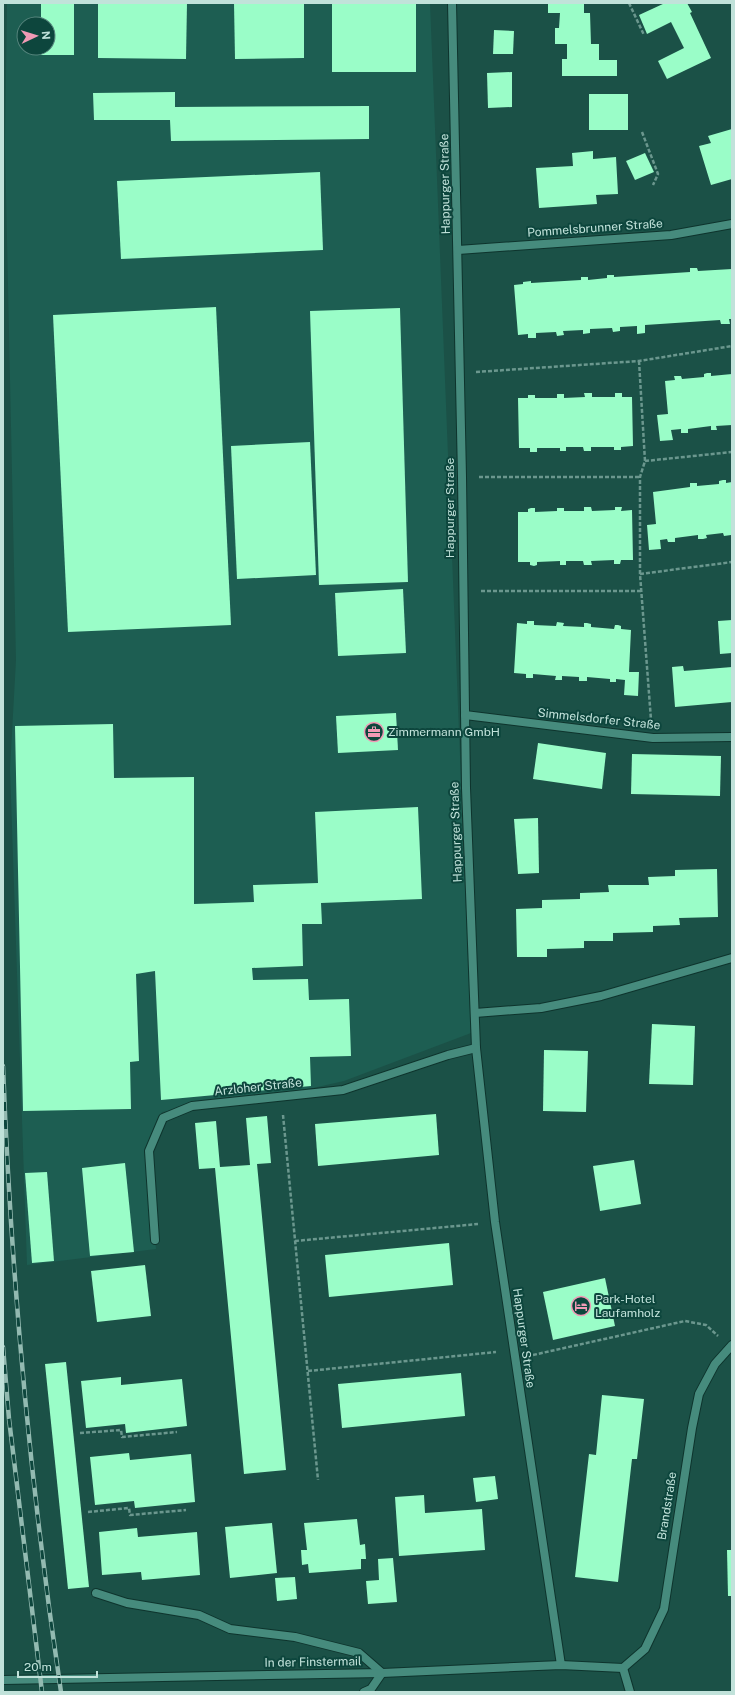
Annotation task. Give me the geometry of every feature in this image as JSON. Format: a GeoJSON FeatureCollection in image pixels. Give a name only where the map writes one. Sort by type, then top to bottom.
{"type":"FeatureCollection","features":[{"type":"Feature","properties":{"kind":"street","name":"Happurger Straße"},"geometry":{"type":"LineString","coordinates":[[452,3],[458,250],[465,715],[476,1048],[495,1222],[561,1665]]}},
{"type":"Feature","properties":{"kind":"street","name":"Pommelsbrunner Straße"},"geometry":{"type":"LineString","coordinates":[[458,250],[671,235],[732,224]]}},
{"type":"Feature","properties":{"kind":"street","name":"Simmelsdorfer Straße"},"geometry":{"type":"LineString","coordinates":[[465,715],[653,738],[732,737]]}},
{"type":"Feature","properties":{"kind":"street"},"geometry":{"type":"LineString","coordinates":[[475,1013],[541,1008],[601,996],[732,958]]}},
{"type":"Feature","properties":{"kind":"street","name":"Arzloher Straße"},"geometry":{"type":"LineString","coordinates":[[155,1240],[149,1151],[163,1118],[192,1106],[343,1090],[448,1055],[476,1048]]}},
{"type":"Feature","properties":{"kind":"street","name":"Brandstraße"},"geometry":{"type":"LineString","coordinates":[[623,1668],[645,1649],[664,1609],[690,1436],[699,1394],[715,1364],[731,1346]]}},
{"type":"Feature","properties":{"kind":"street"},"geometry":{"type":"LineString","coordinates":[[96,1593],[127,1603],[199,1615],[230,1630],[295,1637],[359,1653],[382,1673],[371,1689],[364,1692]]}},
{"type":"Feature","properties":{"kind":"street","name":"In der Finstermail"},"geometry":{"type":"LineString","coordinates":[[3,1680],[382,1673],[561,1665],[623,1668]]}},
{"type":"Feature","properties":{"kind":"street"},"geometry":{"type":"LineString","coordinates":[[623,1668],[630,1692]]}},
{"type":"Feature","properties":{"kind":"path"},"geometry":{"type":"LineString","coordinates":[[628,3],[644,35]]}},
{"type":"Feature","properties":{"kind":"path"},"geometry":{"type":"LineString","coordinates":[[642,132],[658,174],[653,185]]}},
{"type":"Feature","properties":{"kind":"path"},"geometry":{"type":"LineString","coordinates":[[460,374],[639,361],[732,346]]}},
{"type":"Feature","properties":{"kind":"path"},"geometry":{"type":"LineString","coordinates":[[639,361],[645,461],[640,477],[640,574],[653,738]]}},
{"type":"Feature","properties":{"kind":"path"},"geometry":{"type":"LineString","coordinates":[[645,461],[732,452]]}},
{"type":"Feature","properties":{"kind":"path"},"geometry":{"type":"LineString","coordinates":[[462,477],[640,477]]}},
{"type":"Feature","properties":{"kind":"path"},"geometry":{"type":"LineString","coordinates":[[640,574],[732,562]]}},
{"type":"Feature","properties":{"kind":"path"},"geometry":{"type":"LineString","coordinates":[[463,590],[641,591]]}},
{"type":"Feature","properties":{"kind":"path"},"geometry":{"type":"LineString","coordinates":[[281,1096],[318,1480]]}},
{"type":"Feature","properties":{"kind":"path"},"geometry":{"type":"LineString","coordinates":[[295,1241],[495,1222]]}},
{"type":"Feature","properties":{"kind":"path"},"geometry":{"type":"LineString","coordinates":[[515,1359],[638,1330],[685,1321],[706,1325],[731,1346]]}},
{"type":"Feature","properties":{"kind":"path"},"geometry":{"type":"LineString","coordinates":[[308,1371],[513,1350]]}},
{"type":"Feature","properties":{"kind":"path"},"geometry":{"type":"LineString","coordinates":[[80,1433],[121,1430],[122,1437],[177,1432]]}},
{"type":"Feature","properties":{"kind":"path"},"geometry":{"type":"LineString","coordinates":[[88,1512],[130,1508],[130,1515],[186,1510]]}},
{"type":"Feature","properties":{"kind":"shaded area"},"geometry":{"type":"Polygon","coordinates":[[[7,3],[430,3],[471,1033],[344,1081],[313,1088],[162,1112],[146,1149],[156,1249],[27,1265],[10,769],[16,660],[5,145],[7,3]]]}},
{"type":"Feature","properties":{"kind":"building"},"geometry":{"type":"Polygon","coordinates":[[[41,3],[74,3],[74,55],[56,55],[56,16],[41,16],[41,3]]]}},
{"type":"Feature","properties":{"kind":"building"},"geometry":{"type":"Polygon","coordinates":[[[98,3],[187,3],[186,59],[98,58],[98,3]]]}},
{"type":"Feature","properties":{"kind":"building"},"geometry":{"type":"Polygon","coordinates":[[[234,3],[304,3],[304,58],[235,59],[234,3]]]}},
{"type":"Feature","properties":{"kind":"building"},"geometry":{"type":"Polygon","coordinates":[[[332,3],[416,3],[416,72],[332,72],[332,3]]]}},
{"type":"Feature","properties":{"kind":"building"},"geometry":{"type":"Polygon","coordinates":[[[548,3],[584,3],[584,13],[590,13],[591,44],[599,44],[599,60],[617,60],[617,76],[562,76],[562,59],[567,59],[567,44],[555,44],[555,28],[559,28],[560,13],[548,13],[548,3]]]}},
{"type":"Feature","properties":{"kind":"building"},"geometry":{"type":"Polygon","coordinates":[[[665,3],[687,3],[692,12],[690,13],[711,58],[667,79],[658,61],[684,48],[671,22],[647,34],[639,15],[665,3]]]}},
{"type":"Feature","properties":{"kind":"building"},"geometry":{"type":"Polygon","coordinates":[[[494,30],[514,31],[513,54],[493,54],[494,30]]]}},
{"type":"Feature","properties":{"kind":"building"},"geometry":{"type":"Polygon","coordinates":[[[512,72],[512,107],[488,108],[487,73],[512,72]]]}},
{"type":"Feature","properties":{"kind":"building"},"geometry":{"type":"Polygon","coordinates":[[[175,92],[175,107],[369,106],[369,139],[171,141],[170,120],[94,120],[93,93],[175,92]]]}},
{"type":"Feature","properties":{"kind":"building"},"geometry":{"type":"Polygon","coordinates":[[[589,94],[628,94],[628,130],[589,130],[589,94]]]}},
{"type":"Feature","properties":{"kind":"building"},"geometry":{"type":"Polygon","coordinates":[[[732,129],[732,179],[711,185],[699,146],[711,143],[708,136],[732,129]]]}},
{"type":"Feature","properties":{"kind":"building"},"geometry":{"type":"Polygon","coordinates":[[[593,151],[593,159],[616,157],[618,194],[596,195],[597,204],[539,208],[536,168],[573,166],[572,153],[593,151]]]}},
{"type":"Feature","properties":{"kind":"building"},"geometry":{"type":"Polygon","coordinates":[[[645,153],[654,172],[635,180],[626,161],[645,153]]]}},
{"type":"Feature","properties":{"kind":"building"},"geometry":{"type":"Polygon","coordinates":[[[320,172],[323,250],[121,259],[117,181],[320,172]]]}},
{"type":"Feature","properties":{"kind":"building"},"geometry":{"type":"Polygon","coordinates":[[[690,268],[697,268],[698,271],[732,269],[732,319],[729,319],[730,324],[721,324],[720,320],[645,325],[645,333],[637,334],[637,326],[620,327],[620,331],[613,332],[612,328],[590,329],[590,333],[583,334],[583,330],[563,331],[564,335],[557,336],[556,332],[536,333],[536,338],[528,338],[528,334],[518,335],[514,285],[531,281],[531,283],[581,280],[581,277],[588,277],[588,280],[607,278],[607,275],[614,275],[614,277],[690,272],[690,268]]]}},
{"type":"Feature","properties":{"kind":"building"},"geometry":{"type":"Polygon","coordinates":[[[216,307],[231,625],[68,632],[53,315],[216,307]]]}},
{"type":"Feature","properties":{"kind":"building"},"geometry":{"type":"Polygon","coordinates":[[[400,308],[408,582],[319,585],[310,311],[400,308]]]}},
{"type":"Feature","properties":{"kind":"building"},"geometry":{"type":"Polygon","coordinates":[[[711,373],[711,376],[732,374],[732,425],[716,426],[717,430],[711,430],[711,426],[688,429],[688,433],[681,433],[681,429],[671,430],[673,440],[660,441],[657,415],[668,414],[665,381],[675,380],[674,376],[681,376],[682,379],[704,377],[704,374],[711,373]]]}},
{"type":"Feature","properties":{"kind":"building"},"geometry":{"type":"Polygon","coordinates":[[[584,393],[592,393],[592,397],[615,397],[615,393],[622,393],[622,397],[632,397],[633,446],[621,447],[621,450],[614,450],[614,447],[591,447],[591,451],[584,451],[583,447],[566,447],[566,451],[560,451],[560,448],[537,448],[537,452],[530,452],[530,448],[519,448],[518,398],[528,398],[528,395],[535,395],[535,398],[557,398],[557,394],[564,394],[564,398],[585,397],[584,393]]]}},
{"type":"Feature","properties":{"kind":"building"},"geometry":{"type":"Polygon","coordinates":[[[310,442],[316,575],[237,579],[231,446],[310,442]]]}},
{"type":"Feature","properties":{"kind":"building"},"geometry":{"type":"Polygon","coordinates":[[[726,480],[726,483],[732,482],[731,535],[724,536],[723,533],[706,535],[707,538],[698,539],[698,535],[675,538],[675,542],[668,542],[667,539],[660,540],[661,549],[649,550],[647,525],[656,524],[653,492],[690,487],[690,483],[697,483],[697,486],[719,484],[719,481],[726,480]]]}},
{"type":"Feature","properties":{"kind":"building"},"geometry":{"type":"Polygon","coordinates":[[[584,507],[591,507],[592,511],[615,510],[615,507],[622,507],[621,511],[632,510],[633,560],[621,560],[620,564],[614,564],[614,560],[591,561],[592,565],[584,565],[583,561],[566,561],[566,565],[560,565],[560,561],[537,562],[537,565],[534,566],[530,565],[530,562],[518,562],[518,512],[528,512],[528,509],[531,508],[535,508],[535,512],[557,511],[557,508],[564,508],[564,511],[584,511],[584,507]]]}},
{"type":"Feature","properties":{"kind":"building"},"geometry":{"type":"Polygon","coordinates":[[[403,589],[406,653],[338,656],[335,593],[403,589]]]}},
{"type":"Feature","properties":{"kind":"building"},"geometry":{"type":"Polygon","coordinates":[[[732,620],[732,653],[720,654],[718,621],[732,620]]]}},
{"type":"Feature","properties":{"kind":"building"},"geometry":{"type":"Polygon","coordinates":[[[527,621],[534,621],[534,625],[556,626],[557,622],[564,623],[563,626],[584,627],[584,623],[587,623],[591,624],[591,627],[614,629],[615,625],[618,625],[621,626],[621,629],[631,630],[629,672],[639,672],[638,696],[624,695],[625,680],[616,679],[616,682],[610,682],[610,679],[587,677],[587,681],[579,681],[579,677],[562,676],[562,680],[555,680],[556,676],[533,674],[533,678],[526,678],[526,674],[514,673],[517,623],[527,624],[527,621]]]}},
{"type":"Feature","properties":{"kind":"building"},"geometry":{"type":"Polygon","coordinates":[[[683,666],[684,671],[732,667],[732,702],[675,707],[672,667],[683,666]]]}},
{"type":"Feature","properties":{"kind":"building"},"geometry":{"type":"Polygon","coordinates":[[[396,713],[398,750],[338,753],[336,716],[396,713]]]}},
{"type":"Feature","properties":{"kind":"building"},"geometry":{"type":"Polygon","coordinates":[[[113,724],[114,778],[194,777],[194,904],[254,902],[253,885],[318,883],[315,812],[418,807],[422,899],[321,903],[322,924],[302,924],[303,966],[252,968],[253,980],[308,979],[309,1000],[349,999],[351,1056],[310,1057],[311,1086],[161,1100],[155,971],[136,974],[139,1061],[130,1062],[131,1109],[23,1111],[15,726],[113,724]]]}},
{"type":"Feature","properties":{"kind":"building"},"geometry":{"type":"Polygon","coordinates":[[[538,743],[606,753],[602,789],[533,779],[538,743]]]}},
{"type":"Feature","properties":{"kind":"building"},"geometry":{"type":"Polygon","coordinates":[[[632,754],[721,756],[720,796],[631,794],[632,754]]]}},
{"type":"Feature","properties":{"kind":"building"},"geometry":{"type":"Polygon","coordinates":[[[538,818],[539,873],[518,874],[514,819],[538,818]]]}},
{"type":"Feature","properties":{"kind":"building"},"geometry":{"type":"Polygon","coordinates":[[[717,869],[718,917],[679,918],[680,925],[653,926],[653,932],[613,933],[613,941],[584,941],[584,948],[547,949],[547,957],[517,957],[516,909],[542,908],[542,900],[580,899],[580,893],[609,892],[608,885],[649,885],[648,877],[675,876],[675,870],[717,869]]]}},
{"type":"Feature","properties":{"kind":"building"},"geometry":{"type":"Polygon","coordinates":[[[652,1024],[695,1026],[693,1085],[649,1084],[652,1024]]]}},
{"type":"Feature","properties":{"kind":"building"},"geometry":{"type":"Polygon","coordinates":[[[544,1050],[588,1051],[586,1112],[543,1111],[544,1050]]]}},
{"type":"Feature","properties":{"kind":"building"},"geometry":{"type":"Polygon","coordinates":[[[436,1114],[439,1155],[318,1166],[315,1124],[436,1114]]]}},
{"type":"Feature","properties":{"kind":"building"},"geometry":{"type":"Polygon","coordinates":[[[267,1116],[271,1163],[257,1164],[286,1470],[244,1474],[215,1168],[199,1169],[195,1123],[216,1121],[220,1167],[250,1165],[246,1118],[267,1116]]]}},
{"type":"Feature","properties":{"kind":"building"},"geometry":{"type":"Polygon","coordinates":[[[634,1160],[641,1204],[600,1211],[593,1166],[634,1160]]]}},
{"type":"Feature","properties":{"kind":"building"},"geometry":{"type":"Polygon","coordinates":[[[125,1163],[134,1252],[90,1256],[82,1168],[125,1163]]]}},
{"type":"Feature","properties":{"kind":"building"},"geometry":{"type":"Polygon","coordinates":[[[47,1172],[54,1261],[32,1263],[25,1173],[47,1172]]]}},
{"type":"Feature","properties":{"kind":"building"},"geometry":{"type":"Polygon","coordinates":[[[449,1243],[453,1285],[329,1297],[325,1255],[449,1243]]]}},
{"type":"Feature","properties":{"kind":"building"},"geometry":{"type":"Polygon","coordinates":[[[145,1265],[151,1316],[97,1322],[91,1271],[145,1265]]]}},
{"type":"Feature","properties":{"kind":"building"},"geometry":{"type":"Polygon","coordinates":[[[605,1278],[615,1326],[553,1340],[543,1292],[605,1278]]]}},
{"type":"Feature","properties":{"kind":"building"},"geometry":{"type":"Polygon","coordinates":[[[66,1362],[89,1587],[68,1589],[45,1364],[66,1362]]]}},
{"type":"Feature","properties":{"kind":"building"},"geometry":{"type":"Polygon","coordinates":[[[461,1373],[465,1416],[342,1428],[338,1384],[461,1373]]]}},
{"type":"Feature","properties":{"kind":"building"},"geometry":{"type":"Polygon","coordinates":[[[121,1377],[121,1385],[182,1379],[187,1426],[126,1433],[125,1424],[86,1428],[81,1381],[121,1377]]]}},
{"type":"Feature","properties":{"kind":"building"},"geometry":{"type":"Polygon","coordinates":[[[602,1395],[644,1399],[637,1459],[632,1459],[618,1582],[575,1577],[589,1454],[596,1455],[602,1395]]]}},
{"type":"Feature","properties":{"kind":"building"},"geometry":{"type":"Polygon","coordinates":[[[129,1453],[130,1460],[191,1454],[195,1502],[135,1508],[134,1501],[95,1505],[90,1457],[129,1453]]]}},
{"type":"Feature","properties":{"kind":"building"},"geometry":{"type":"Polygon","coordinates":[[[495,1476],[498,1499],[476,1502],[473,1478],[495,1476]]]}},
{"type":"Feature","properties":{"kind":"building"},"geometry":{"type":"Polygon","coordinates":[[[424,1495],[425,1513],[482,1509],[485,1550],[399,1556],[395,1497],[424,1495]]]}},
{"type":"Feature","properties":{"kind":"building"},"geometry":{"type":"Polygon","coordinates":[[[357,1519],[360,1545],[365,1544],[366,1559],[361,1559],[361,1569],[309,1573],[308,1564],[302,1565],[301,1550],[307,1550],[304,1523],[357,1519]]]}},
{"type":"Feature","properties":{"kind":"building"},"geometry":{"type":"Polygon","coordinates":[[[272,1523],[277,1573],[230,1578],[225,1527],[272,1523]]]}},
{"type":"Feature","properties":{"kind":"building"},"geometry":{"type":"Polygon","coordinates":[[[137,1528],[138,1537],[197,1532],[200,1575],[142,1580],[141,1572],[102,1575],[99,1532],[137,1528]]]}},
{"type":"Feature","properties":{"kind":"building"},"geometry":{"type":"Polygon","coordinates":[[[727,1550],[732,1550],[732,1596],[728,1596],[727,1550]]]}},
{"type":"Feature","properties":{"kind":"building"},"geometry":{"type":"Polygon","coordinates":[[[393,1558],[397,1602],[368,1604],[366,1581],[379,1580],[378,1559],[393,1558]]]}},
{"type":"Feature","properties":{"kind":"building"},"geometry":{"type":"Polygon","coordinates":[[[295,1577],[297,1599],[277,1601],[275,1578],[295,1577]]]}},
{"type":"Feature","properties":{"kind":"railway"},"geometry":{"type":"LineString","coordinates":[[3,1066],[11,1223],[23,1380],[40,1536],[61,1692]]}},
{"type":"Feature","properties":{"kind":"railway"},"geometry":{"type":"LineString","coordinates":[[3,1347],[9,1419],[42,1692]]}},
{"type":"Feature","properties":{"kind":"place","name":"Zimmermann GmbH"},"geometry":{"type":"Point","coordinates":[374,732]}},
{"type":"Feature","properties":{"kind":"place","name":"Park-Hotel Laufamholz"},"geometry":{"type":"Point","coordinates":[581,1306]}}]}
